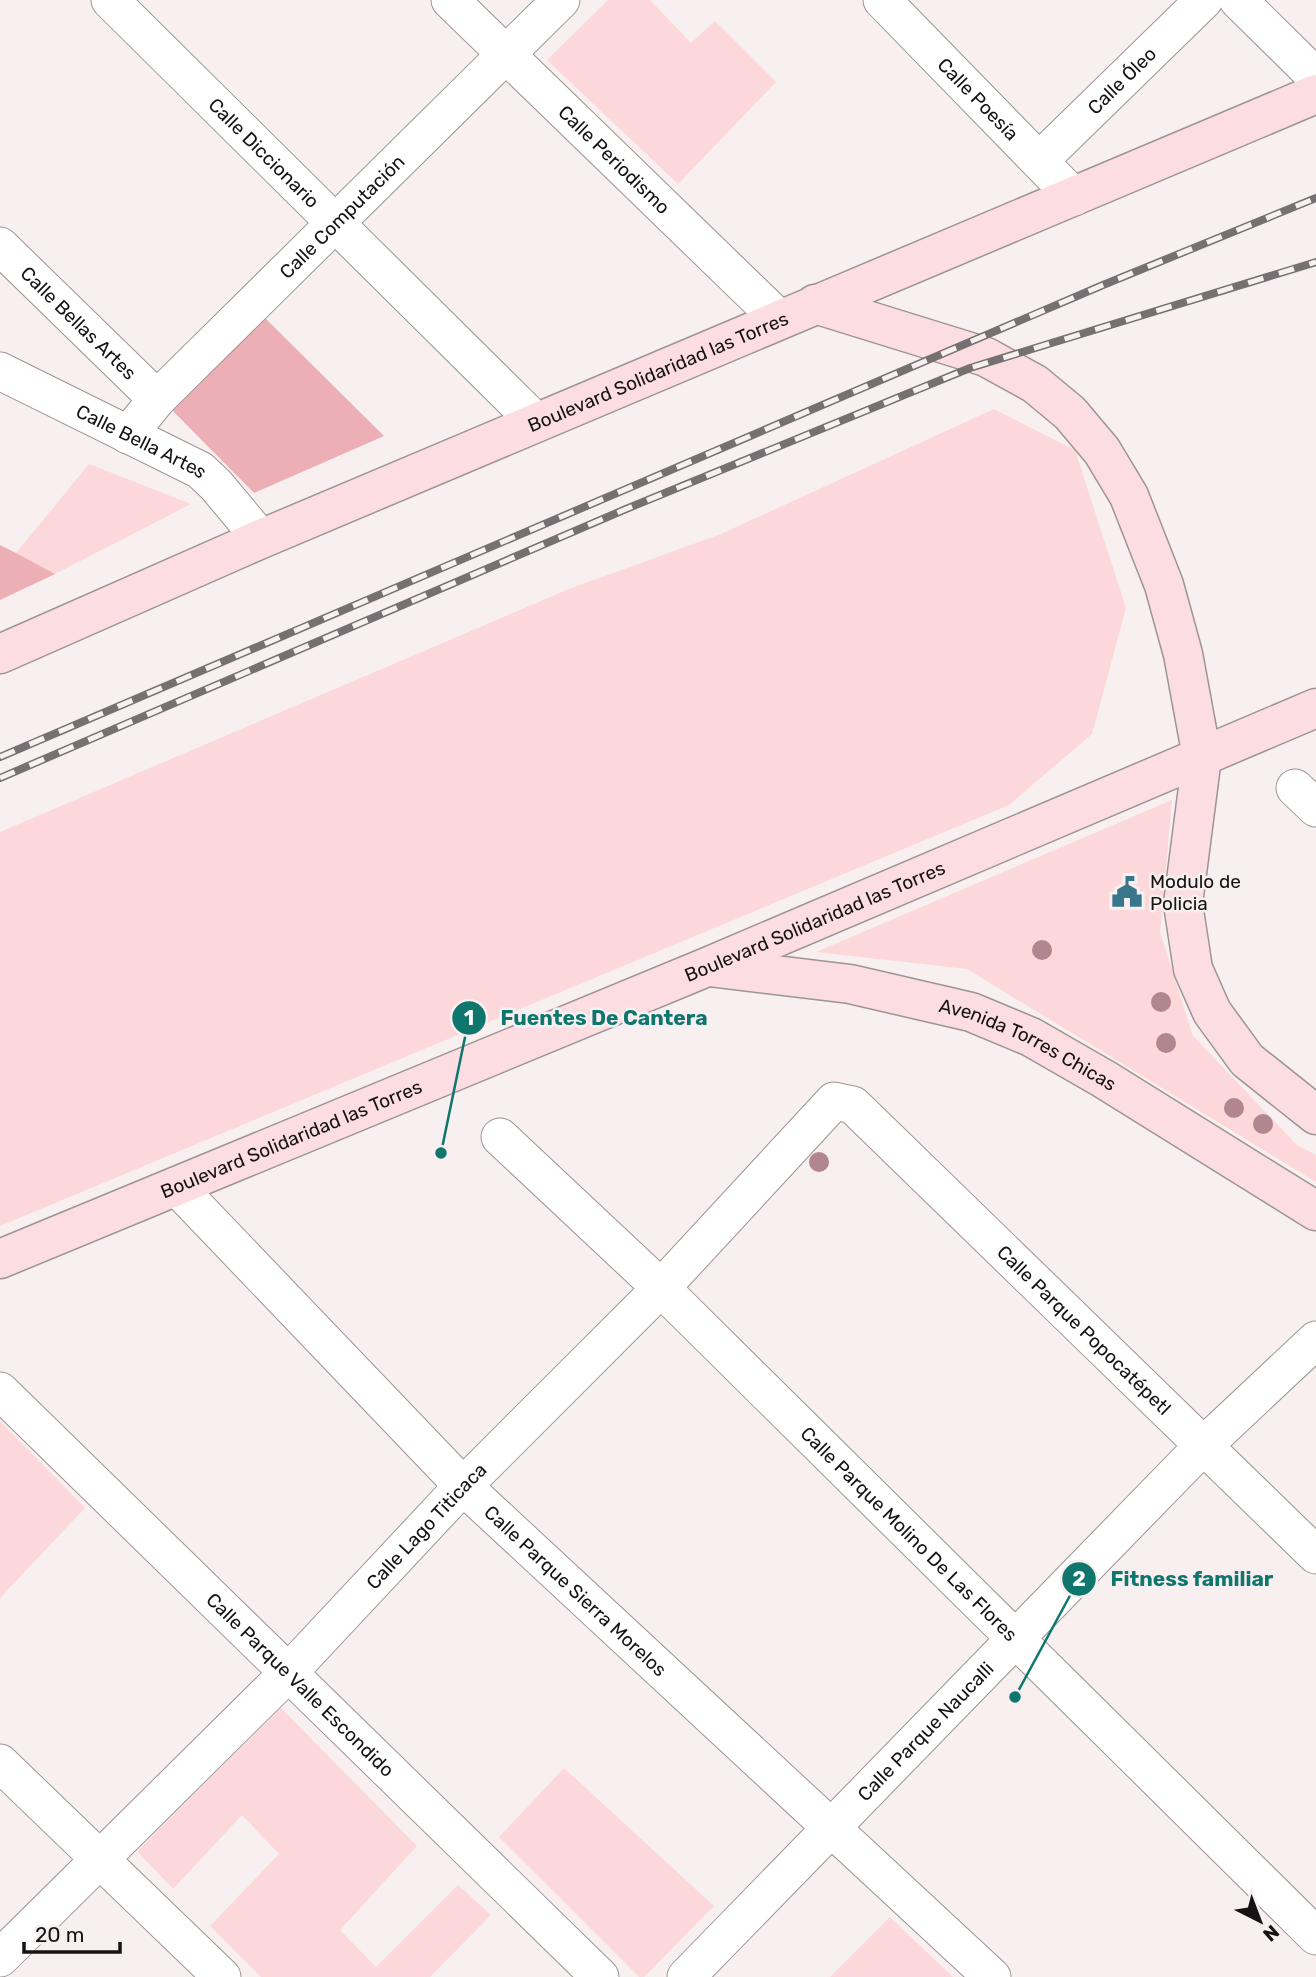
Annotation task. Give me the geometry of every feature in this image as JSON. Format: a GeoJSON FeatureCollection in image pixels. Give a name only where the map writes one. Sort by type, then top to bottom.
{"type":"FeatureCollection","features":[{"type":"Feature","properties":{"kind":"main road","name":"Boulevard Solidaridad las Torres"},"geometry":{"type":"LineString","coordinates":[[0,654],[779,319],[1316,94]]}},
{"type":"Feature","properties":{"kind":"main road"},"geometry":{"type":"LineString","coordinates":[[815,304],[986,357],[1035,384],[1070,413],[1102,451],[1129,496],[1164,585],[1183,654],[1202,757],[1183,904],[1194,969],[1212,1012],[1247,1060],[1316,1115]]}},
{"type":"Feature","properties":{"kind":"main road","name":"Boulevard Solidaridad las Torres"},"geometry":{"type":"LineString","coordinates":[[0,1259],[707,967],[1316,708]]}},
{"type":"Feature","properties":{"kind":"main road","name":"Avenida Torres Chicas"},"geometry":{"type":"LineString","coordinates":[[707,967],[850,984],[971,1012],[1031,1037],[1104,1079],[1316,1211]]}},
{"type":"Feature","properties":{"kind":"street","name":"Calle Diccionario"},"geometry":{"type":"LineString","coordinates":[[110,0],[537,423]]}},
{"type":"Feature","properties":{"kind":"street","name":"Calle Periodismo"},"geometry":{"type":"LineString","coordinates":[[450,0],[779,319]]}},
{"type":"Feature","properties":{"kind":"street","name":"Calle Computación"},"geometry":{"type":"LineString","coordinates":[[128,435],[157,399],[334,221],[561,0]]}},
{"type":"Feature","properties":{"kind":"street","name":"Calle Poesía"},"geometry":{"type":"LineString","coordinates":[[882,0],[1074,197]]}},
{"type":"Feature","properties":{"kind":"street","name":"Calle Óleo"},"geometry":{"type":"LineString","coordinates":[[1040,160],[1204,0]]}},
{"type":"Feature","properties":{"kind":"street"},"geometry":{"type":"LineString","coordinates":[[1238,0],[1316,77]]}},
{"type":"Feature","properties":{"kind":"street","name":"Calle Bellas Artes"},"geometry":{"type":"LineString","coordinates":[[0,246],[157,399]]}},
{"type":"Feature","properties":{"kind":"street","name":"Calle Bella Artes"},"geometry":{"type":"LineString","coordinates":[[0,371],[200,470],[216,485],[261,540]]}},
{"type":"Feature","properties":{"kind":"street","name":"Calle Lago Titicaca"},"geometry":{"type":"LineString","coordinates":[[0,1958],[287,1674],[463,1486],[661,1287],[834,1101],[853,1105]]}},
{"type":"Feature","properties":{"kind":"street","name":"Calle Parque Popocatépetl"},"geometry":{"type":"LineString","coordinates":[[853,1105],[1316,1555]]}},
{"type":"Feature","properties":{"kind":"street","name":"Calle Parque Molino De Las Flores"},"geometry":{"type":"LineString","coordinates":[[500,1137],[661,1287],[1316,1936]]}},
{"type":"Feature","properties":{"kind":"street","name":"Calle Parque Sierra Morelos"},"geometry":{"type":"LineString","coordinates":[[176,1186],[463,1486],[992,1977]]}},
{"type":"Feature","properties":{"kind":"street","name":"Calle Parque Naucalli"},"geometry":{"type":"LineString","coordinates":[[686,1977],[1202,1447],[1316,1340]]}},
{"type":"Feature","properties":{"kind":"street","name":"Calle Parque Valle Escondido"},"geometry":{"type":"LineString","coordinates":[[0,1391],[600,1977]]}},
{"type":"Feature","properties":{"kind":"street"},"geometry":{"type":"LineString","coordinates":[[0,1763],[222,1977]]}},
{"type":"Feature","properties":{"kind":"shaded area"},"geometry":{"type":"Polygon","coordinates":[[[608,0],[650,0],[691,43],[715,21],[776,82],[678,184],[547,60],[608,0]]]}},
{"type":"Feature","properties":{"kind":"shaded area"},"geometry":{"type":"Polygon","coordinates":[[[994,409],[1075,450],[1126,608],[1092,734],[1009,805],[0,1226],[0,832],[569,589],[721,534],[994,409]]]}},
{"type":"Feature","properties":{"kind":"shaded area"},"geometry":{"type":"Polygon","coordinates":[[[89,464],[191,504],[55,574],[16,553],[89,464]]]}},
{"type":"Feature","properties":{"kind":"shaded area"},"geometry":{"type":"Polygon","coordinates":[[[1172,800],[1160,932],[1193,1036],[1297,1145],[1316,1155],[1316,1182],[967,969],[816,952],[1172,800]]]}},
{"type":"Feature","properties":{"kind":"shaded area"},"geometry":{"type":"Polygon","coordinates":[[[0,1421],[85,1508],[0,1598],[0,1421]]]}},
{"type":"Feature","properties":{"kind":"shaded area"},"geometry":{"type":"Polygon","coordinates":[[[281,1708],[417,1846],[340,1930],[376,1967],[458,1885],[491,1915],[430,1977],[261,1977],[210,1926],[279,1854],[242,1815],[173,1889],[137,1851],[281,1708]]]}},
{"type":"Feature","properties":{"kind":"shaded area"},"geometry":{"type":"Polygon","coordinates":[[[564,1768],[714,1906],[644,1977],[639,1977],[499,1837],[564,1768]]]}},
{"type":"Feature","properties":{"kind":"shaded area"},"geometry":{"type":"Polygon","coordinates":[[[890,1917],[953,1977],[830,1977],[890,1917]]]}},
{"type":"Feature","properties":{"kind":"building"},"geometry":{"type":"Polygon","coordinates":[[[265,318],[384,436],[254,493],[171,409],[265,318]]]}},
{"type":"Feature","properties":{"kind":"building"},"geometry":{"type":"Polygon","coordinates":[[[0,545],[16,553],[55,574],[0,600],[0,545]]]}},
{"type":"Feature","properties":{"kind":"railway"},"geometry":{"type":"LineString","coordinates":[[0,757],[1103,285],[1316,198]]}},
{"type":"Feature","properties":{"kind":"railway"},"geometry":{"type":"LineString","coordinates":[[0,778],[626,509],[970,368],[1316,262]]}},
{"type":"Feature","properties":{"kind":"place","name":"Modulo de Policia"},"geometry":{"type":"Point","coordinates":[1127,892]}},
{"type":"Feature","properties":{"kind":"place","name":"Fuentes De Cantera"},"geometry":{"type":"Point","coordinates":[441,1153]}},
{"type":"Feature","properties":{"kind":"place","name":"Fitness familiar"},"geometry":{"type":"Point","coordinates":[1015,1697]}}]}
